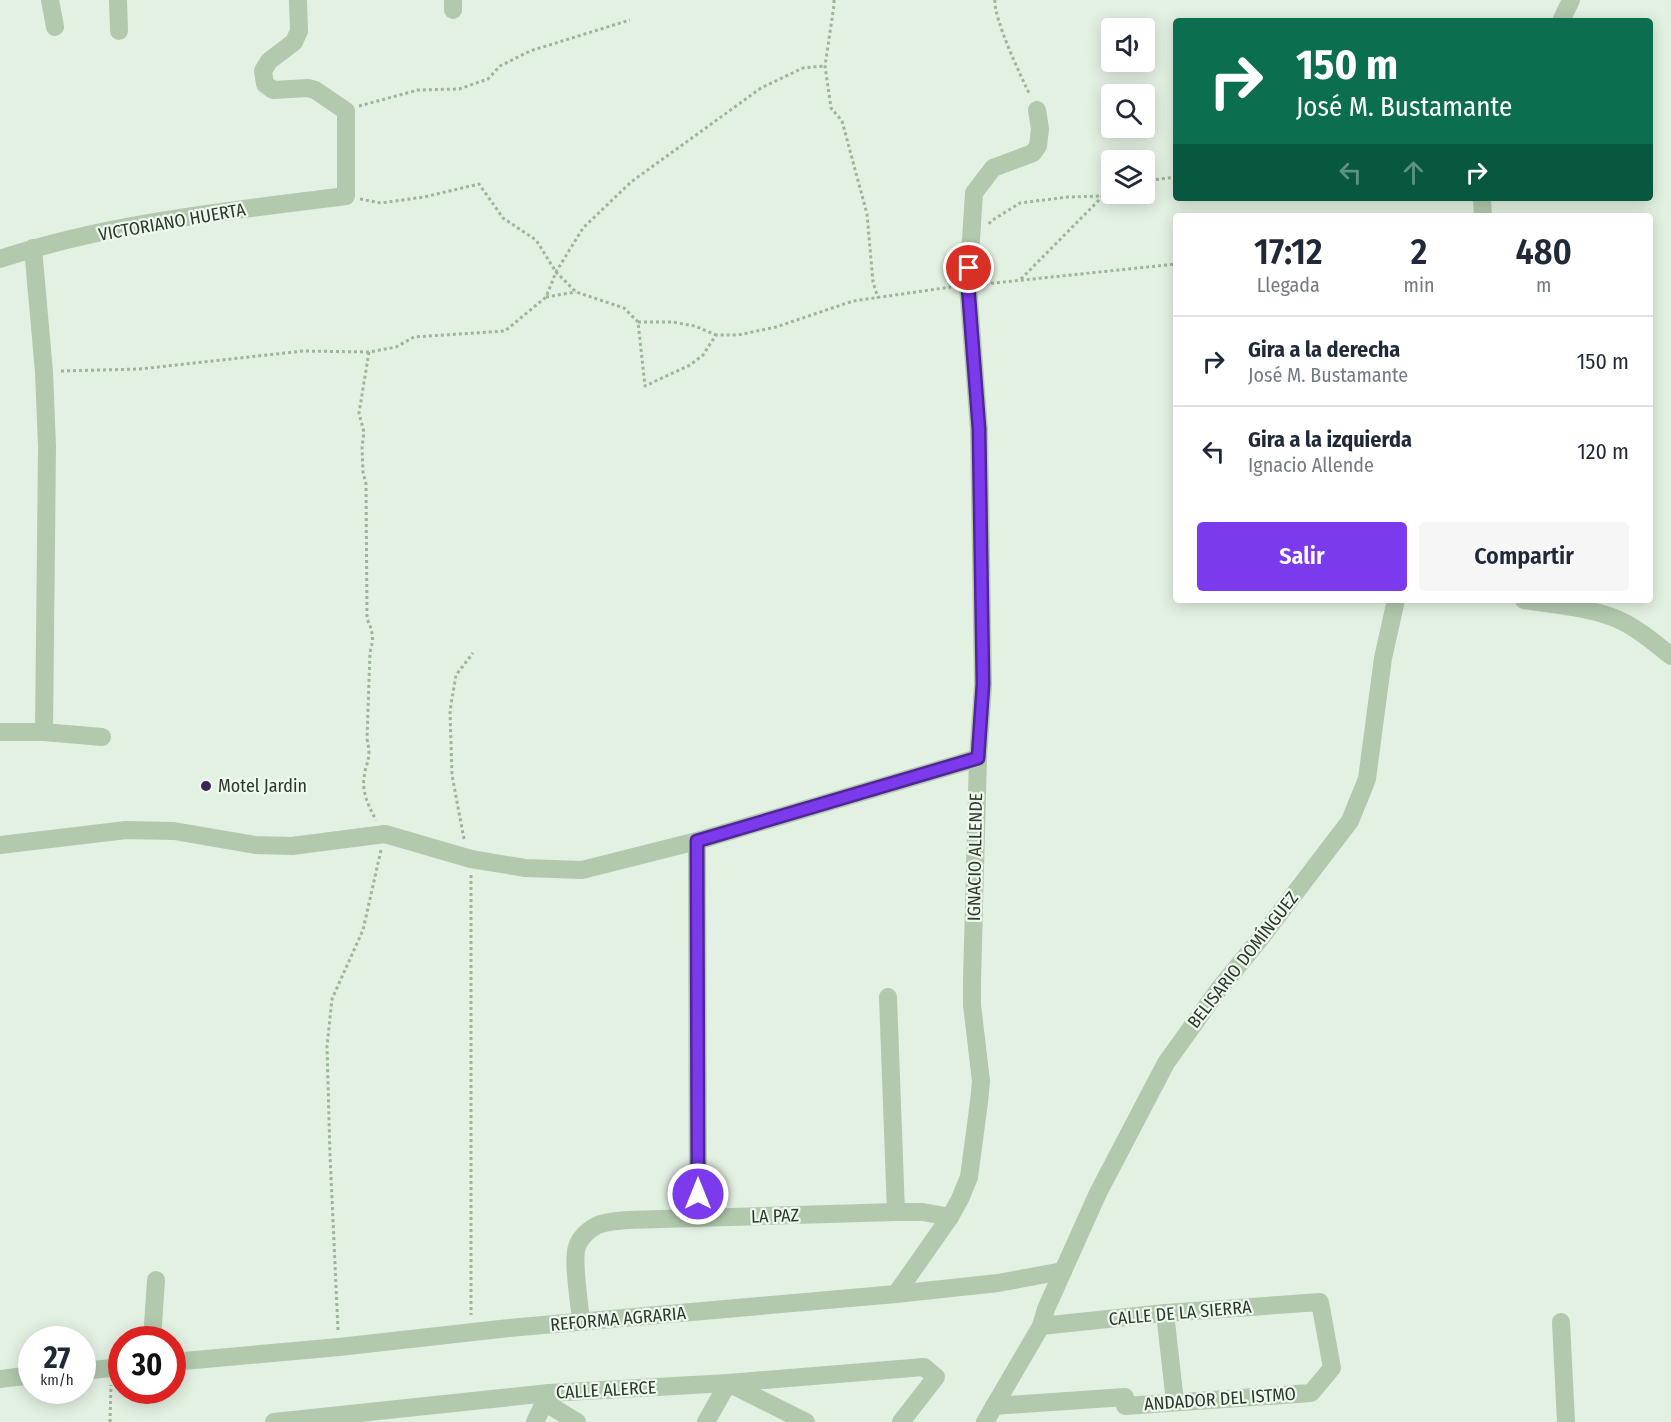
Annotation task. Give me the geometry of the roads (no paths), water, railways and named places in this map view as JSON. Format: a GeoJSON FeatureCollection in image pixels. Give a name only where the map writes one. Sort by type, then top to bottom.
{"type":"FeatureCollection","features":[{"type":"Feature","properties":{"kind":"street"},"geometry":{"type":"LineString","coordinates":[[50,0],[55,27]]}},
{"type":"Feature","properties":{"kind":"street"},"geometry":{"type":"LineString","coordinates":[[118,0],[119,31]]}},
{"type":"Feature","properties":{"kind":"street","name":"VICTORIANO HUERTA"},"geometry":{"type":"LineString","coordinates":[[0,259],[33,248],[188,216],[346,196],[346,111],[315,90],[308,88],[273,90],[265,84],[263,71],[269,61],[294,42],[299,31],[298,0]]}},
{"type":"Feature","properties":{"kind":"street"},"geometry":{"type":"LineString","coordinates":[[1562,18],[1571,0]]}},
{"type":"Feature","properties":{"kind":"street","name":"IGNACIO ALLENDE"},"geometry":{"type":"LineString","coordinates":[[896,1294],[951,1217],[969,1177],[981,1081],[972,1005],[978,758],[983,684],[979,429],[968,286],[970,250],[974,193],[993,168],[1033,153],[1038,146],[1040,129],[1037,110]]}},
{"type":"Feature","properties":{"kind":"street"},"geometry":{"type":"LineString","coordinates":[[33,248],[44,372],[47,447],[44,732]]}},
{"type":"Feature","properties":{"kind":"street","name":"BELISARIO DOMÍNGUEZ"},"geometry":{"type":"LineString","coordinates":[[990,1414],[1044,1317],[1098,1193],[1166,1063],[1219,988],[1260,939],[1350,821],[1366,779],[1383,658],[1395,603]]}},
{"type":"Feature","properties":{"kind":"street"},"geometry":{"type":"LineString","coordinates":[[1541,603],[1599,613],[1619,620],[1671,656]]}},
{"type":"Feature","properties":{"kind":"street"},"geometry":{"type":"LineString","coordinates":[[0,732],[44,732],[102,737]]}},
{"type":"Feature","properties":{"kind":"street"},"geometry":{"type":"LineString","coordinates":[[0,845],[126,830],[174,831],[255,845],[292,846],[385,834],[471,859],[525,868],[582,870],[697,841],[978,758]]}},
{"type":"Feature","properties":{"kind":"street"},"geometry":{"type":"LineString","coordinates":[[697,841],[698,1218]]}},
{"type":"Feature","properties":{"kind":"street"},"geometry":{"type":"LineString","coordinates":[[888,997],[896,1212]]}},
{"type":"Feature","properties":{"kind":"street","name":"LA PAZ"},"geometry":{"type":"LineString","coordinates":[[581,1322],[575,1260],[577,1246],[584,1235],[596,1226],[610,1222],[896,1212],[923,1212],[951,1217]]}},
{"type":"Feature","properties":{"kind":"street","name":"REFORMA AGRARIA"},"geometry":{"type":"LineString","coordinates":[[186,1361],[471,1332],[896,1294],[998,1283],[1063,1271]]}},
{"type":"Feature","properties":{"kind":"street"},"geometry":{"type":"LineString","coordinates":[[153,1326],[156,1280]]}},
{"type":"Feature","properties":{"kind":"street","name":"CALLE DE LA SIERRA"},"geometry":{"type":"LineString","coordinates":[[1044,1317],[1165,1313],[1320,1302],[1332,1368],[1311,1393]]}},
{"type":"Feature","properties":{"kind":"street"},"geometry":{"type":"LineString","coordinates":[[1165,1313],[1175,1402]]}},
{"type":"Feature","properties":{"kind":"street"},"geometry":{"type":"LineString","coordinates":[[1561,1322],[1566,1422]]}},
{"type":"Feature","properties":{"kind":"street","name":"CALLE ALERCE"},"geometry":{"type":"LineString","coordinates":[[274,1422],[924,1368],[936,1377],[901,1422]]}},
{"type":"Feature","properties":{"kind":"street"},"geometry":{"type":"LineString","coordinates":[[0,1378],[18,1377]]}},
{"type":"Feature","properties":{"kind":"street"},"geometry":{"type":"LineString","coordinates":[[706,1422],[728,1383],[806,1422]]}},
{"type":"Feature","properties":{"kind":"street","name":"ANDADOR DEL ISTMO"},"geometry":{"type":"LineString","coordinates":[[990,1414],[1125,1397],[1125,1414],[1175,1402],[1311,1393]]}},
{"type":"Feature","properties":{"kind":"street"},"geometry":{"type":"LineString","coordinates":[[535,1422],[547,1398],[577,1422]]}},
{"type":"Feature","properties":{"kind":"place","name":"Motel Jardin"},"geometry":{"type":"Point","coordinates":[206,786]}}]}
